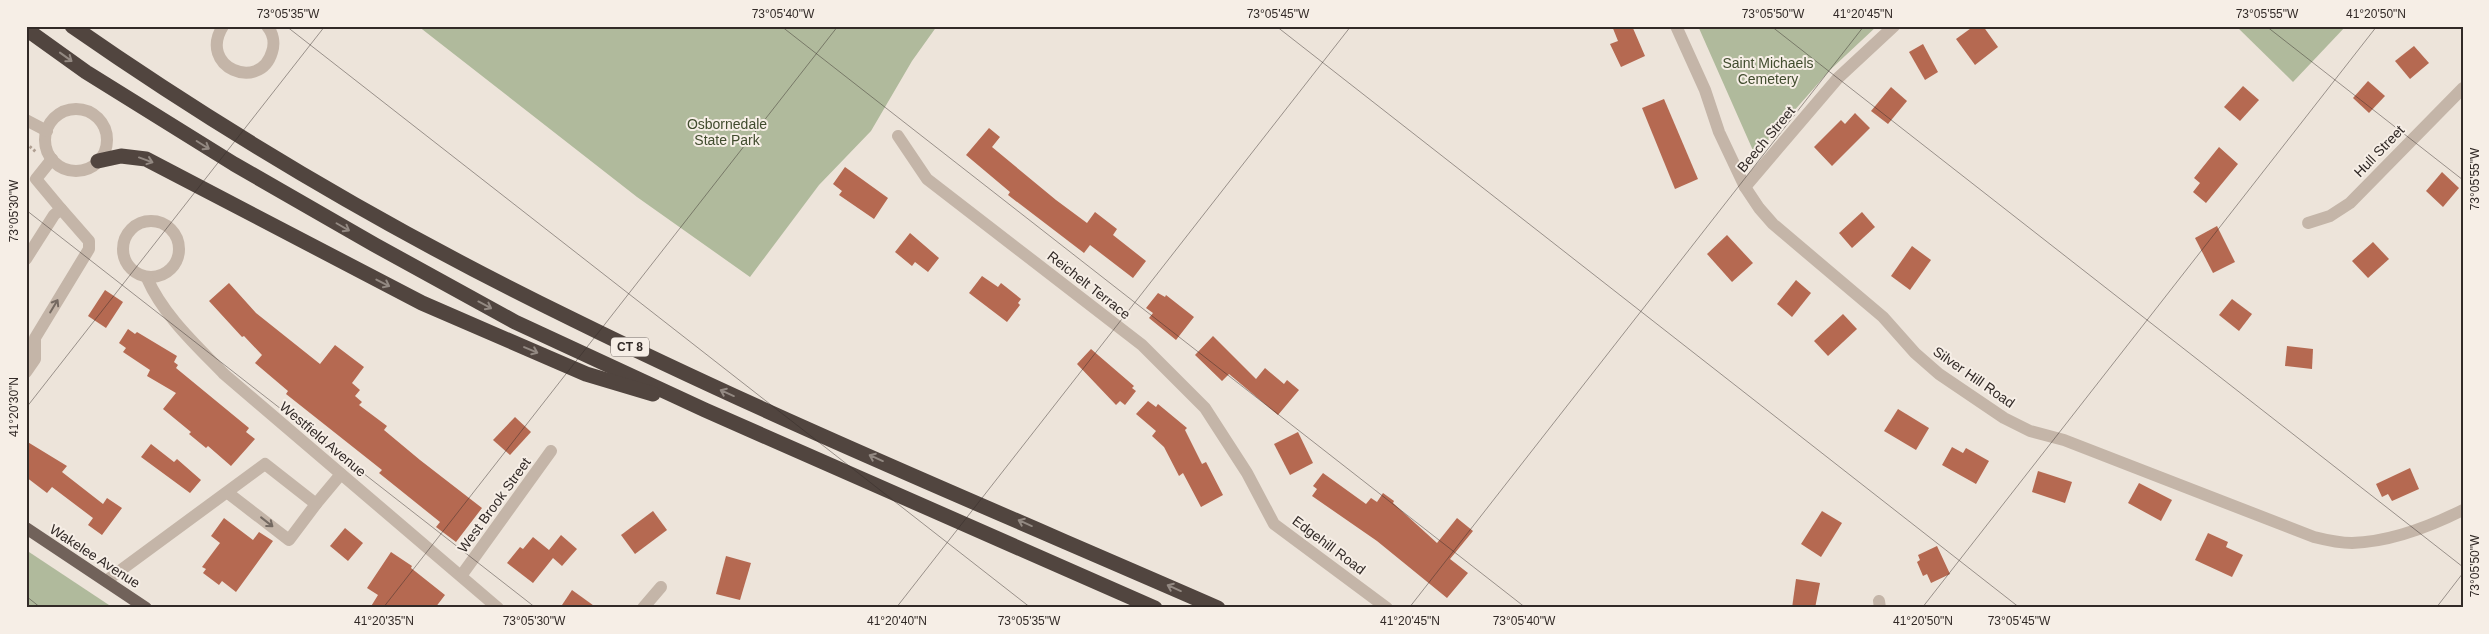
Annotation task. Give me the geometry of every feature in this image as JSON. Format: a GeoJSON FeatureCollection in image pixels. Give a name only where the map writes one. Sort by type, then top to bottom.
{"type":"FeatureCollection","features":[{"type":"Feature","properties":{"kind":"highway","name":"CT 8"},"geometry":{"type":"LineString","coordinates":[[72,26],[148,79],[289,166],[441,251],[571,319],[832,439],[1218,608]]}},
{"type":"Feature","properties":{"kind":"highway","name":"CT 8"},"geometry":{"type":"LineString","coordinates":[[26,29],[103,83],[234,164],[375,246],[515,322],[705,410],[1155,608]]}},
{"type":"Feature","properties":{"kind":"highway"},"geometry":{"type":"LineString","coordinates":[[98,162],[121,156],[146,159],[422,303],[586,374],[705,410]]}},
{"type":"Feature","properties":{"kind":"main road","name":"Wakelee Avenue"},"geometry":{"type":"LineString","coordinates":[[26,528],[142,607]]}},
{"type":"Feature","properties":{"kind":"street"},"geometry":{"type":"LineString","coordinates":[[223,26],[218,35],[218,54],[230,68],[248,73],[257,70],[270,58],[273,39],[267,26]]}},
{"type":"Feature","properties":{"kind":"street","name":"Silver Hill Road"},"geometry":{"type":"LineString","coordinates":[[1676,26],[1704,90],[1719,132],[1745,187],[1758,208],[1773,224],[1883,317],[1916,353],[1939,374],[2004,418],[2030,431],[2064,440],[2314,537],[2352,543],[2376,540],[2443,520],[2463,510]]}},
{"type":"Feature","properties":{"kind":"street","name":"Beech Street"},"geometry":{"type":"LineString","coordinates":[[1745,187],[1838,78],[1894,26]]}},
{"type":"Feature","properties":{"kind":"street","name":"Hull Street"},"geometry":{"type":"LineString","coordinates":[[2308,223],[2330,216],[2350,203],[2463,88]]}},
{"type":"Feature","properties":{"kind":"street"},"geometry":{"type":"LineString","coordinates":[[71,109],[91,112],[102,122],[108,136],[107,146],[98,162],[88,169],[78,171],[67,169],[52,159],[46,148],[47,131],[51,122],[61,113],[71,109]]}},
{"type":"Feature","properties":{"kind":"street"},"geometry":{"type":"LineString","coordinates":[[26,120],[47,131]]}},
{"type":"Feature","properties":{"kind":"street","name":"Reichelt Terrace"},"geometry":{"type":"LineString","coordinates":[[898,136],[927,179],[1142,345],[1205,408],[1247,473]]}},
{"type":"Feature","properties":{"kind":"street"},"geometry":{"type":"LineString","coordinates":[[26,372],[35,359],[31,347],[35,338],[88,249],[89,241],[36,180],[52,159]]}},
{"type":"Feature","properties":{"kind":"street"},"geometry":{"type":"LineString","coordinates":[[26,259],[54,215],[61,209]]}},
{"type":"Feature","properties":{"kind":"street","name":"Westfield Avenue"},"geometry":{"type":"LineString","coordinates":[[147,278],[158,277],[168,271],[176,262],[179,254],[179,244],[171,228],[155,221],[138,224],[131,230],[124,247],[128,267],[147,278],[160,303],[192,341],[224,374],[498,608]]}},
{"type":"Feature","properties":{"kind":"street","name":"West Brook Street"},"geometry":{"type":"LineString","coordinates":[[461,576],[551,451]]}},
{"type":"Feature","properties":{"kind":"street"},"geometry":{"type":"LineString","coordinates":[[106,581],[265,464],[316,504]]}},
{"type":"Feature","properties":{"kind":"street","name":"Edgehill Road"},"geometry":{"type":"LineString","coordinates":[[1247,473],[1274,524],[1387,608]]}},
{"type":"Feature","properties":{"kind":"street"},"geometry":{"type":"LineString","coordinates":[[228,493],[289,540],[341,474]]}},
{"type":"Feature","properties":{"kind":"street"},"geometry":{"type":"LineString","coordinates":[[643,608],[660,587]]}},
{"type":"Feature","properties":{"kind":"path"},"geometry":{"type":"LineString","coordinates":[[26,143],[37,153]]}},
{"type":"Feature","properties":{"kind":"green space","name":"Osbornedale State Park"},"geometry":{"type":"Polygon","coordinates":[[[418,26],[937,26],[912,61],[871,131],[819,185],[750,277],[637,197],[418,26]]]}},
{"type":"Feature","properties":{"kind":"green space","name":"Saint Michaels Cemetery"},"geometry":{"type":"Polygon","coordinates":[[[1698,26],[1877,26],[1830,70],[1755,155],[1698,26]]]}},
{"type":"Feature","properties":{"kind":"green space"},"geometry":{"type":"Polygon","coordinates":[[[2236,26],[2346,26],[2293,82],[2236,26]]]}},
{"type":"Feature","properties":{"kind":"green space"},"geometry":{"type":"Polygon","coordinates":[[[26,550],[112,607],[26,608],[26,550]]]}},
{"type":"Feature","properties":{"kind":"building"},"geometry":{"type":"Polygon","coordinates":[[[1612,26],[1632,26],[1645,56],[1621,67],[1610,44],[1618,41],[1612,26]]]}},
{"type":"Feature","properties":{"kind":"building"},"geometry":{"type":"Polygon","coordinates":[[[1974,26],[1983,26],[1998,47],[1975,65],[1956,39],[1974,26]]]}},
{"type":"Feature","properties":{"kind":"building"},"geometry":{"type":"Polygon","coordinates":[[[1923,44],[1938,72],[1925,80],[1909,52],[1923,44]]]}},
{"type":"Feature","properties":{"kind":"building"},"geometry":{"type":"Polygon","coordinates":[[[2414,46],[2429,63],[2410,79],[2395,61],[2414,46]]]}},
{"type":"Feature","properties":{"kind":"building"},"geometry":{"type":"Polygon","coordinates":[[[2368,81],[2385,96],[2369,113],[2353,98],[2368,81]]]}},
{"type":"Feature","properties":{"kind":"building"},"geometry":{"type":"Polygon","coordinates":[[[2243,86],[2259,100],[2240,121],[2224,107],[2243,86]]]}},
{"type":"Feature","properties":{"kind":"building"},"geometry":{"type":"Polygon","coordinates":[[[1891,87],[1907,101],[1888,124],[1871,111],[1891,87]]]}},
{"type":"Feature","properties":{"kind":"building"},"geometry":{"type":"Polygon","coordinates":[[[1664,99],[1698,179],[1675,189],[1642,108],[1664,99]]]}},
{"type":"Feature","properties":{"kind":"building"},"geometry":{"type":"Polygon","coordinates":[[[1855,113],[1870,128],[1832,166],[1814,147],[1841,120],[1845,124],[1855,113]]]}},
{"type":"Feature","properties":{"kind":"building"},"geometry":{"type":"Polygon","coordinates":[[[989,128],[1000,137],[992,147],[1056,200],[1087,223],[1095,212],[1117,229],[1113,235],[1146,261],[1133,278],[1090,245],[1084,253],[1008,195],[1010,192],[966,155],[989,128]]]}},
{"type":"Feature","properties":{"kind":"building"},"geometry":{"type":"Polygon","coordinates":[[[2219,147],[2238,164],[2206,203],[2193,192],[2200,183],[2194,178],[2219,147]]]}},
{"type":"Feature","properties":{"kind":"building"},"geometry":{"type":"Polygon","coordinates":[[[845,167],[888,198],[874,219],[839,195],[842,191],[833,184],[845,167]]]}},
{"type":"Feature","properties":{"kind":"building"},"geometry":{"type":"Polygon","coordinates":[[[2442,172],[2459,188],[2443,207],[2426,191],[2442,172]]]}},
{"type":"Feature","properties":{"kind":"building"},"geometry":{"type":"Polygon","coordinates":[[[1862,212],[1875,227],[1852,248],[1839,233],[1862,212]]]}},
{"type":"Feature","properties":{"kind":"building"},"geometry":{"type":"Polygon","coordinates":[[[2217,226],[2235,262],[2213,273],[2195,238],[2217,226]]]}},
{"type":"Feature","properties":{"kind":"building"},"geometry":{"type":"Polygon","coordinates":[[[910,233],[939,258],[928,272],[915,262],[912,266],[895,252],[910,233]]]}},
{"type":"Feature","properties":{"kind":"building"},"geometry":{"type":"Polygon","coordinates":[[[1727,235],[1753,263],[1732,282],[1707,254],[1727,235]]]}},
{"type":"Feature","properties":{"kind":"building"},"geometry":{"type":"Polygon","coordinates":[[[2373,242],[2389,259],[2368,278],[2352,261],[2373,242]]]}},
{"type":"Feature","properties":{"kind":"building"},"geometry":{"type":"Polygon","coordinates":[[[1912,246],[1931,260],[1910,290],[1891,276],[1912,246]]]}},
{"type":"Feature","properties":{"kind":"building"},"geometry":{"type":"Polygon","coordinates":[[[982,276],[998,287],[1001,283],[1021,299],[1018,303],[1020,305],[1007,322],[969,293],[982,276]]]}},
{"type":"Feature","properties":{"kind":"building"},"geometry":{"type":"Polygon","coordinates":[[[1796,280],[1811,293],[1792,317],[1777,304],[1796,280]]]}},
{"type":"Feature","properties":{"kind":"building"},"geometry":{"type":"Polygon","coordinates":[[[229,283],[256,313],[320,364],[335,345],[364,367],[352,383],[360,390],[355,396],[362,402],[359,405],[387,426],[384,430],[482,508],[456,542],[436,527],[440,522],[379,473],[382,470],[286,394],[288,391],[255,363],[262,355],[244,336],[242,337],[209,301],[229,283]]]}},
{"type":"Feature","properties":{"kind":"building"},"geometry":{"type":"Polygon","coordinates":[[[105,290],[123,302],[106,328],[88,316],[105,290]]]}},
{"type":"Feature","properties":{"kind":"building"},"geometry":{"type":"Polygon","coordinates":[[[1158,293],[1165,297],[1166,295],[1194,317],[1176,340],[1149,318],[1153,313],[1146,308],[1158,293]]]}},
{"type":"Feature","properties":{"kind":"building"},"geometry":{"type":"Polygon","coordinates":[[[2232,299],[2252,314],[2239,331],[2219,315],[2232,299]]]}},
{"type":"Feature","properties":{"kind":"building"},"geometry":{"type":"Polygon","coordinates":[[[1843,314],[1857,329],[1828,356],[1814,341],[1843,314]]]}},
{"type":"Feature","properties":{"kind":"building"},"geometry":{"type":"Polygon","coordinates":[[[128,329],[135,334],[137,332],[177,356],[174,362],[178,365],[176,368],[249,428],[246,432],[255,439],[231,466],[208,446],[206,448],[189,434],[191,432],[163,409],[176,393],[147,376],[150,370],[123,352],[126,348],[119,343],[128,329]]]}},
{"type":"Feature","properties":{"kind":"building"},"geometry":{"type":"Polygon","coordinates":[[[1213,336],[1256,379],[1265,368],[1284,384],[1287,380],[1299,390],[1278,415],[1229,374],[1222,381],[1195,355],[1213,336]]]}},
{"type":"Feature","properties":{"kind":"building"},"geometry":{"type":"Polygon","coordinates":[[[2287,346],[2313,349],[2312,369],[2285,366],[2287,346]]]}},
{"type":"Feature","properties":{"kind":"building"},"geometry":{"type":"Polygon","coordinates":[[[1091,349],[1134,386],[1132,388],[1136,391],[1125,405],[1120,401],[1116,405],[1077,364],[1091,349]]]}},
{"type":"Feature","properties":{"kind":"building"},"geometry":{"type":"Polygon","coordinates":[[[1148,401],[1156,407],[1158,404],[1187,428],[1185,430],[1202,464],[1206,462],[1223,495],[1201,507],[1183,473],[1179,476],[1164,447],[1152,436],[1156,431],[1136,414],[1148,401]]]}},
{"type":"Feature","properties":{"kind":"building"},"geometry":{"type":"Polygon","coordinates":[[[1898,409],[1929,428],[1916,450],[1884,431],[1898,409]]]}},
{"type":"Feature","properties":{"kind":"building"},"geometry":{"type":"Polygon","coordinates":[[[515,417],[531,432],[510,455],[493,440],[515,417]]]}},
{"type":"Feature","properties":{"kind":"building"},"geometry":{"type":"Polygon","coordinates":[[[1298,432],[1313,463],[1290,475],[1274,444],[1298,432]]]}},
{"type":"Feature","properties":{"kind":"building"},"geometry":{"type":"Polygon","coordinates":[[[26,441],[67,466],[62,472],[103,504],[107,498],[122,508],[102,535],[88,525],[93,518],[52,487],[47,493],[26,477],[26,441]]]}},
{"type":"Feature","properties":{"kind":"building"},"geometry":{"type":"Polygon","coordinates":[[[151,444],[174,462],[177,459],[201,480],[190,493],[141,457],[151,444]]]}},
{"type":"Feature","properties":{"kind":"building"},"geometry":{"type":"Polygon","coordinates":[[[1952,447],[1963,453],[1966,448],[1989,461],[1976,484],[1942,465],[1952,447]]]}},
{"type":"Feature","properties":{"kind":"building"},"geometry":{"type":"Polygon","coordinates":[[[2410,468],[2419,489],[2392,501],[2388,494],[2382,497],[2376,484],[2410,468]]]}},
{"type":"Feature","properties":{"kind":"building"},"geometry":{"type":"Polygon","coordinates":[[[2038,471],[2072,482],[2065,503],[2032,492],[2038,471]]]}},
{"type":"Feature","properties":{"kind":"building"},"geometry":{"type":"Polygon","coordinates":[[[1323,473],[1366,504],[1371,498],[1377,502],[1383,493],[1394,501],[1393,503],[1437,543],[1457,518],[1473,531],[1450,559],[1468,573],[1447,598],[1377,541],[1312,496],[1317,489],[1313,486],[1323,473]]]}},
{"type":"Feature","properties":{"kind":"building"},"geometry":{"type":"Polygon","coordinates":[[[2139,483],[2172,500],[2161,521],[2128,503],[2139,483]]]}},
{"type":"Feature","properties":{"kind":"building"},"geometry":{"type":"Polygon","coordinates":[[[653,511],[667,530],[635,554],[621,535],[653,511]]]}},
{"type":"Feature","properties":{"kind":"building"},"geometry":{"type":"Polygon","coordinates":[[[1822,511],[1842,523],[1821,557],[1801,544],[1822,511]]]}},
{"type":"Feature","properties":{"kind":"building"},"geometry":{"type":"Polygon","coordinates":[[[224,518],[253,540],[259,532],[273,541],[236,592],[222,581],[219,585],[203,573],[206,569],[202,567],[220,543],[211,536],[224,518]]]}},
{"type":"Feature","properties":{"kind":"building"},"geometry":{"type":"Polygon","coordinates":[[[345,528],[363,543],[348,561],[330,546],[345,528]]]}},
{"type":"Feature","properties":{"kind":"building"},"geometry":{"type":"Polygon","coordinates":[[[2208,533],[2228,542],[2226,547],[2243,555],[2232,577],[2195,560],[2208,533]]]}},
{"type":"Feature","properties":{"kind":"building"},"geometry":{"type":"Polygon","coordinates":[[[561,535],[577,549],[562,566],[553,558],[533,583],[507,563],[520,547],[523,549],[533,537],[549,550],[561,535]]]}},
{"type":"Feature","properties":{"kind":"building"},"geometry":{"type":"Polygon","coordinates":[[[1937,546],[1950,574],[1931,583],[1927,574],[1923,576],[1917,562],[1920,560],[1918,555],[1937,546]]]}},
{"type":"Feature","properties":{"kind":"building"},"geometry":{"type":"Polygon","coordinates":[[[391,552],[412,566],[411,568],[445,595],[435,608],[370,608],[378,595],[367,588],[391,552]]]}},
{"type":"Feature","properties":{"kind":"building"},"geometry":{"type":"Polygon","coordinates":[[[726,556],[751,563],[740,600],[716,594],[726,556]]]}},
{"type":"Feature","properties":{"kind":"building"},"geometry":{"type":"Polygon","coordinates":[[[1796,579],[1820,583],[1815,608],[1792,608],[1796,579]]]}},
{"type":"Feature","properties":{"kind":"building"},"geometry":{"type":"Polygon","coordinates":[[[572,590],[597,608],[560,608],[572,590]]]}}]}
